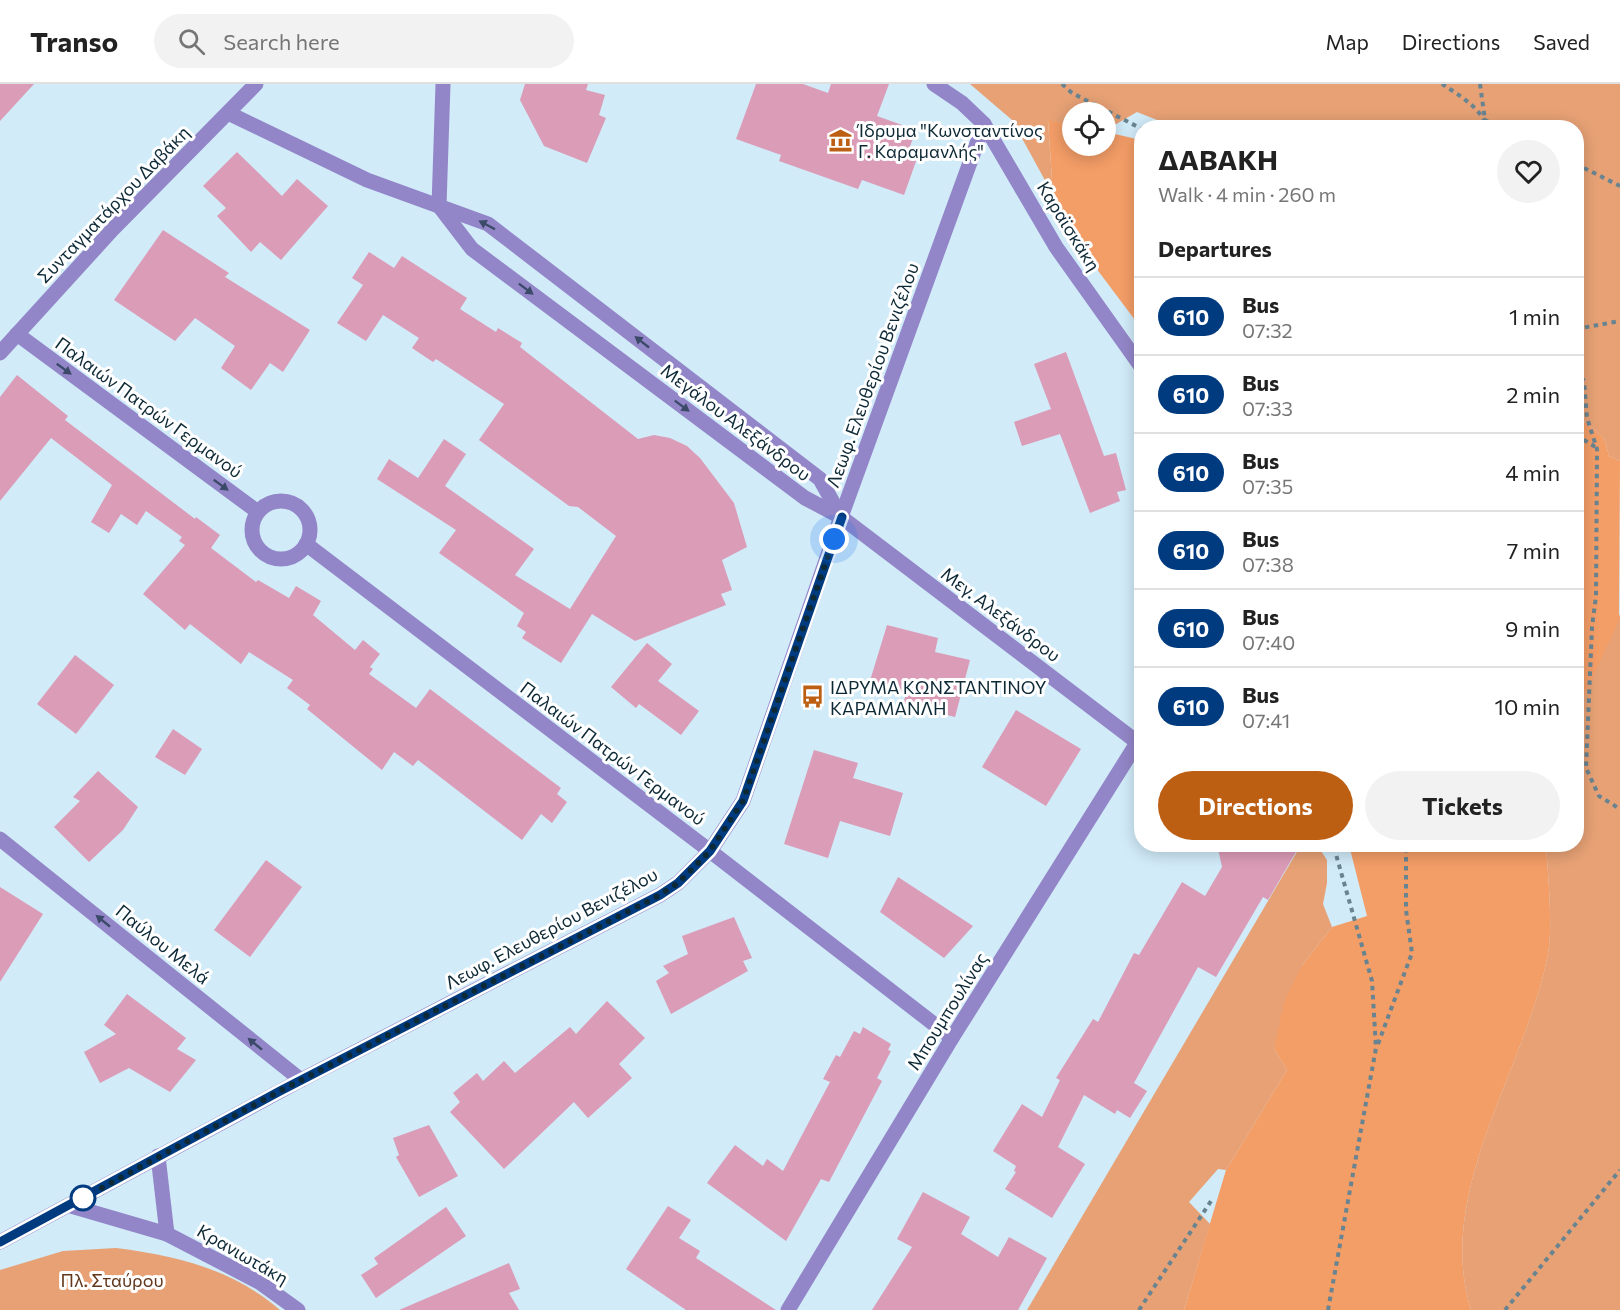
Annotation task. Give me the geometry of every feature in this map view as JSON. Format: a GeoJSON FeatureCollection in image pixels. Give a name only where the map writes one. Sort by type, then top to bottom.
{"type":"FeatureCollection","features":[{"type":"Feature","properties":{"kind":"street","name":"Συνταγματάρχου Δαβάκη"},"geometry":{"type":"LineString","coordinates":[[0,353],[112,230],[256,84]]}},
{"type":"Feature","properties":{"kind":"street"},"geometry":{"type":"LineString","coordinates":[[439,206],[443,84]]}},
{"type":"Feature","properties":{"kind":"street","name":"Καραϊσκάκη"},"geometry":{"type":"LineString","coordinates":[[934,84],[962,103],[984,124],[1056,247],[1134,357]]}},
{"type":"Feature","properties":{"kind":"street","name":"Μεγάλου Αλεξάνδρου"},"geometry":{"type":"LineString","coordinates":[[228,113],[367,180],[488,224],[820,479],[842,517]]}},
{"type":"Feature","properties":{"kind":"street","name":"Λεωφ. Ελευθερίου Βενιζέλου"},"geometry":{"type":"LineString","coordinates":[[0,1242],[71,1206],[158,1156],[301,1080],[660,895],[678,883],[710,851],[731,823],[747,791],[842,517],[984,124]]}},
{"type":"Feature","properties":{"kind":"street","name":"Μεγάλου Αλεξάνδρου"},"geometry":{"type":"LineString","coordinates":[[439,206],[472,249],[805,498],[842,517]]}},
{"type":"Feature","properties":{"kind":"street","name":"Παλαιών Πατρών Γερμανού"},"geometry":{"type":"LineString","coordinates":[[16,334],[258,512]]}},
{"type":"Feature","properties":{"kind":"street"},"geometry":{"type":"LineString","coordinates":[[274,502],[292,503],[306,516],[309,535],[306,544],[300,551],[282,559],[264,554],[253,539],[252,529],[258,512],[274,502]]}},
{"type":"Feature","properties":{"kind":"street","name":"Μεγ. Αλεξάνδρου"},"geometry":{"type":"LineString","coordinates":[[842,517],[1134,734]]}},
{"type":"Feature","properties":{"kind":"street","name":"Παλαιών Πατρών Γερμανού"},"geometry":{"type":"LineString","coordinates":[[306,544],[952,1038]]}},
{"type":"Feature","properties":{"kind":"street","name":"Μπουμπουλίνας"},"geometry":{"type":"LineString","coordinates":[[788,1310],[952,1038],[1134,746]]}},
{"type":"Feature","properties":{"kind":"street","name":"Παύλου Μελά"},"geometry":{"type":"LineString","coordinates":[[0,838],[301,1080]]}},
{"type":"Feature","properties":{"kind":"street","name":"Κρανιωτάκη"},"geometry":{"type":"LineString","coordinates":[[158,1156],[167,1234]]}},
{"type":"Feature","properties":{"kind":"street","name":"Κρανιωτάκη"},"geometry":{"type":"LineString","coordinates":[[71,1206],[167,1234],[259,1282],[298,1310]]}},
{"type":"Feature","properties":{"kind":"path"},"geometry":{"type":"LineString","coordinates":[[1062,84],[1072,93],[1134,125]]}},
{"type":"Feature","properties":{"kind":"path"},"geometry":{"type":"LineString","coordinates":[[1442,84],[1463,98],[1485,120]]}},
{"type":"Feature","properties":{"kind":"path"},"geometry":{"type":"LineString","coordinates":[[1480,84],[1485,120]]}},
{"type":"Feature","properties":{"kind":"path"},"geometry":{"type":"LineString","coordinates":[[1584,169],[1620,186]]}},
{"type":"Feature","properties":{"kind":"path"},"geometry":{"type":"LineString","coordinates":[[1584,328],[1620,321]]}},
{"type":"Feature","properties":{"kind":"path"},"geometry":{"type":"LineString","coordinates":[[1584,381],[1587,418],[1597,449],[1596,596],[1592,627],[1586,768],[1599,796],[1620,809]]}},
{"type":"Feature","properties":{"kind":"path"},"geometry":{"type":"LineString","coordinates":[[1584,440],[1597,449]]}},
{"type":"Feature","properties":{"kind":"path"},"geometry":{"type":"LineString","coordinates":[[1335,852],[1372,981],[1376,1048]]}},
{"type":"Feature","properties":{"kind":"path"},"geometry":{"type":"LineString","coordinates":[[1328,1310],[1376,1048],[1412,953],[1406,910],[1406,852]]}},
{"type":"Feature","properties":{"kind":"path"},"geometry":{"type":"LineString","coordinates":[[1505,1310],[1620,1170]]}},
{"type":"Feature","properties":{"kind":"path"},"geometry":{"type":"LineString","coordinates":[[1139,1310],[1213,1198]]}},
{"type":"Feature","properties":{"kind":"green space"},"geometry":{"type":"Polygon","coordinates":[[[970,84],[1620,84],[1620,461],[1609,456],[1604,438],[1584,421],[1584,120],[1157,120],[1137,112],[1116,124],[1116,102],[1062,102],[1062,123],[1048,121],[1053,195],[1012,120],[970,84]]]}},
{"type":"Feature","properties":{"kind":"green space"},"geometry":{"type":"Polygon","coordinates":[[[1620,614],[1620,1310],[1471,1310],[1463,1265],[1464,1220],[1473,1176],[1487,1131],[1537,998],[1548,954],[1550,915],[1547,852],[1584,852],[1584,696],[1620,614]]]}},
{"type":"Feature","properties":{"kind":"green space"},"geometry":{"type":"Polygon","coordinates":[[[1297,852],[1322,852],[1327,860],[1327,883],[1323,904],[1332,927],[1303,964],[1274,1049],[1287,1070],[1226,1170],[1218,1169],[1189,1202],[1210,1224],[1184,1310],[1027,1310],[1297,852]]]}},
{"type":"Feature","properties":{"kind":"green space","name":"Πλ. Σταύρου"},"geometry":{"type":"Polygon","coordinates":[[[116,1248],[182,1260],[223,1274],[262,1296],[280,1310],[0,1310],[0,1270],[63,1251],[116,1248]]]}},
{"type":"Feature","properties":{"kind":"shaded area"},"geometry":{"type":"Polygon","coordinates":[[[1048,120],[1062,123],[1062,156],[1116,156],[1116,134],[1134,138],[1134,319],[1099,272],[1053,195],[1048,120]]]}},
{"type":"Feature","properties":{"kind":"shaded area"},"geometry":{"type":"Polygon","coordinates":[[[1584,421],[1604,438],[1609,456],[1620,461],[1619,620],[1584,697],[1584,421]]]}},
{"type":"Feature","properties":{"kind":"shaded area"},"geometry":{"type":"Polygon","coordinates":[[[1351,852],[1547,852],[1550,915],[1548,954],[1537,998],[1487,1131],[1473,1176],[1464,1220],[1463,1265],[1471,1310],[1184,1310],[1226,1170],[1287,1070],[1274,1049],[1284,1002],[1303,964],[1332,927],[1367,916],[1351,852]]]}},
{"type":"Feature","properties":{"kind":"building"},"geometry":{"type":"Polygon","coordinates":[[[0,84],[34,84],[0,121],[0,84]]]}},
{"type":"Feature","properties":{"kind":"building"},"geometry":{"type":"Polygon","coordinates":[[[525,84],[588,84],[586,90],[605,95],[599,115],[606,118],[587,163],[544,146],[520,100],[525,84]]]}},
{"type":"Feature","properties":{"kind":"building","name":"Ίδρυμα \"Κωνσταντίνος Γ. Καραμανλής\""},"geometry":{"type":"Polygon","coordinates":[[[756,84],[803,84],[828,93],[831,84],[889,84],[877,116],[916,130],[909,149],[919,153],[904,195],[862,180],[858,189],[779,161],[781,155],[736,139],[756,84]]]}},
{"type":"Feature","properties":{"kind":"building"},"geometry":{"type":"Polygon","coordinates":[[[237,152],[282,196],[297,179],[328,206],[281,260],[260,242],[251,252],[217,216],[226,208],[203,186],[237,152]]]}},
{"type":"Feature","properties":{"kind":"building"},"geometry":{"type":"Polygon","coordinates":[[[163,230],[229,273],[225,277],[310,330],[283,372],[270,363],[251,390],[221,368],[235,346],[195,318],[175,341],[114,300],[163,230]]]}},
{"type":"Feature","properties":{"kind":"building"},"geometry":{"type":"Polygon","coordinates":[[[369,252],[394,268],[402,256],[467,298],[460,309],[496,332],[498,328],[522,343],[520,347],[638,439],[654,435],[670,438],[687,446],[700,458],[734,503],[747,547],[722,560],[732,590],[721,594],[726,605],[635,641],[592,614],[561,663],[522,638],[526,632],[517,626],[524,613],[439,553],[456,530],[377,479],[389,459],[418,478],[444,439],[466,454],[445,486],[534,549],[515,575],[570,609],[616,536],[578,507],[569,506],[479,440],[504,404],[436,359],[433,362],[412,348],[419,338],[383,315],[366,341],[337,323],[363,285],[352,278],[369,252]]]}},
{"type":"Feature","properties":{"kind":"building"},"geometry":{"type":"Polygon","coordinates":[[[1066,352],[1104,456],[1116,453],[1126,490],[1117,492],[1120,501],[1090,513],[1060,434],[1022,446],[1014,422],[1051,409],[1034,364],[1066,352]]]}},
{"type":"Feature","properties":{"kind":"building"},"geometry":{"type":"Polygon","coordinates":[[[17,375],[68,416],[65,420],[195,519],[196,517],[220,535],[211,548],[256,582],[258,580],[289,598],[296,586],[321,601],[313,615],[355,650],[363,640],[380,654],[370,667],[373,669],[369,674],[416,708],[430,689],[561,788],[557,794],[567,802],[552,823],[541,814],[522,840],[418,760],[413,766],[394,752],[382,770],[307,709],[310,705],[287,688],[293,680],[249,652],[241,664],[190,624],[185,630],[143,594],[185,545],[179,541],[182,537],[146,511],[137,525],[121,514],[109,533],[91,522],[112,485],[51,438],[0,501],[0,397],[17,375]]]}},
{"type":"Feature","properties":{"kind":"building"},"geometry":{"type":"Polygon","coordinates":[[[887,625],[938,638],[935,652],[970,660],[955,717],[903,704],[906,694],[869,684],[887,625]]]}},
{"type":"Feature","properties":{"kind":"building"},"geometry":{"type":"Polygon","coordinates":[[[647,643],[672,664],[658,681],[699,711],[681,735],[639,704],[636,708],[611,687],[647,643]]]}},
{"type":"Feature","properties":{"kind":"building"},"geometry":{"type":"Polygon","coordinates":[[[75,655],[114,685],[76,734],[37,704],[75,655]]]}},
{"type":"Feature","properties":{"kind":"building"},"geometry":{"type":"Polygon","coordinates":[[[1016,710],[1081,749],[1046,806],[982,767],[1016,710]]]}},
{"type":"Feature","properties":{"kind":"building"},"geometry":{"type":"Polygon","coordinates":[[[173,729],[202,749],[185,775],[155,757],[173,729]]]}},
{"type":"Feature","properties":{"kind":"building"},"geometry":{"type":"Polygon","coordinates":[[[814,750],[858,763],[853,778],[903,793],[890,836],[840,821],[828,858],[784,844],[814,750]]]}},
{"type":"Feature","properties":{"kind":"building"},"geometry":{"type":"Polygon","coordinates":[[[98,771],[138,807],[123,830],[89,862],[54,827],[80,801],[73,797],[98,771]]]}},
{"type":"Feature","properties":{"kind":"building"},"geometry":{"type":"Polygon","coordinates":[[[1219,852],[1296,852],[1268,900],[1263,897],[1216,977],[1198,967],[1134,1083],[1147,1091],[1130,1118],[1117,1110],[1115,1114],[1084,1095],[1058,1147],[1085,1164],[1052,1218],[1005,1189],[1016,1172],[1014,1171],[1016,1166],[993,1151],[1022,1104],[1042,1117],[1060,1080],[1056,1078],[1093,1019],[1098,1022],[1134,953],[1139,955],[1182,882],[1205,896],[1222,867],[1219,852]]]}},
{"type":"Feature","properties":{"kind":"building"},"geometry":{"type":"Polygon","coordinates":[[[266,860],[302,887],[250,957],[214,930],[266,860]]]}},
{"type":"Feature","properties":{"kind":"building"},"geometry":{"type":"Polygon","coordinates":[[[898,877],[973,926],[944,958],[880,912],[898,877]]]}},
{"type":"Feature","properties":{"kind":"building"},"geometry":{"type":"Polygon","coordinates":[[[0,887],[43,914],[0,982],[0,887]]]}},
{"type":"Feature","properties":{"kind":"building"},"geometry":{"type":"Polygon","coordinates":[[[734,917],[752,958],[743,961],[748,971],[671,1014],[656,981],[669,973],[663,966],[688,954],[682,936],[734,917]]]}},
{"type":"Feature","properties":{"kind":"building"},"geometry":{"type":"Polygon","coordinates":[[[127,994],[186,1038],[177,1049],[196,1060],[170,1092],[129,1068],[100,1083],[84,1052],[116,1034],[104,1025],[127,994]]]}},
{"type":"Feature","properties":{"kind":"building"},"geometry":{"type":"Polygon","coordinates":[[[607,1001],[645,1038],[619,1064],[632,1078],[588,1118],[574,1102],[504,1169],[450,1112],[460,1102],[453,1093],[477,1073],[483,1081],[504,1061],[515,1073],[570,1027],[576,1034],[607,1001]]]}},
{"type":"Feature","properties":{"kind":"building"},"geometry":{"type":"Polygon","coordinates":[[[863,1027],[891,1044],[888,1050],[891,1051],[877,1078],[882,1081],[829,1182],[821,1179],[786,1241],[707,1183],[735,1145],[763,1166],[767,1159],[783,1171],[830,1082],[823,1079],[836,1055],[840,1057],[854,1031],[860,1034],[863,1027]]]}},
{"type":"Feature","properties":{"kind":"building"},"geometry":{"type":"Polygon","coordinates":[[[429,1125],[458,1176],[419,1197],[396,1157],[399,1155],[393,1138],[429,1125]]]}},
{"type":"Feature","properties":{"kind":"building"},"geometry":{"type":"Polygon","coordinates":[[[923,1192],[970,1217],[961,1234],[998,1257],[1009,1237],[1047,1258],[1018,1310],[872,1310],[912,1247],[897,1239],[923,1192]]]}},
{"type":"Feature","properties":{"kind":"building"},"geometry":{"type":"Polygon","coordinates":[[[668,1206],[691,1220],[679,1238],[700,1251],[696,1258],[776,1310],[686,1310],[626,1269],[668,1206]]]}},
{"type":"Feature","properties":{"kind":"building"},"geometry":{"type":"Polygon","coordinates":[[[446,1207],[466,1236],[376,1298],[361,1275],[378,1264],[374,1258],[446,1207]]]}},
{"type":"Feature","properties":{"kind":"building"},"geometry":{"type":"Polygon","coordinates":[[[509,1263],[520,1289],[509,1293],[519,1310],[399,1310],[509,1263]]]}},
{"type":"Feature","properties":{"kind":"bus line","name":"610"},"geometry":{"type":"LineString","coordinates":[[0,1242],[71,1206],[158,1156],[301,1080],[660,895],[678,883],[710,851],[731,823],[743,801],[842,517]]}},
{"type":"Feature","properties":{"kind":"place","name":"Ίδρυμα \"Κωνσταντίνος Γ. Καραμανλής\""},"geometry":{"type":"Point","coordinates":[840,140]}},
{"type":"Feature","properties":{"kind":"place","name":"ΙΔΡΥΜΑ ΚΩΝΣΤΑΝΤΙΝΟΥ ΚΑΡΑΜΑΝΛΗ"},"geometry":{"type":"Point","coordinates":[812,697]}},
{"type":"Feature","properties":{"kind":"route"},"geometry":{"type":"LineString","coordinates":[[83,1198],[280,1091],[660,895],[678,883],[710,851],[731,823],[743,801],[834,539]]}}]}
